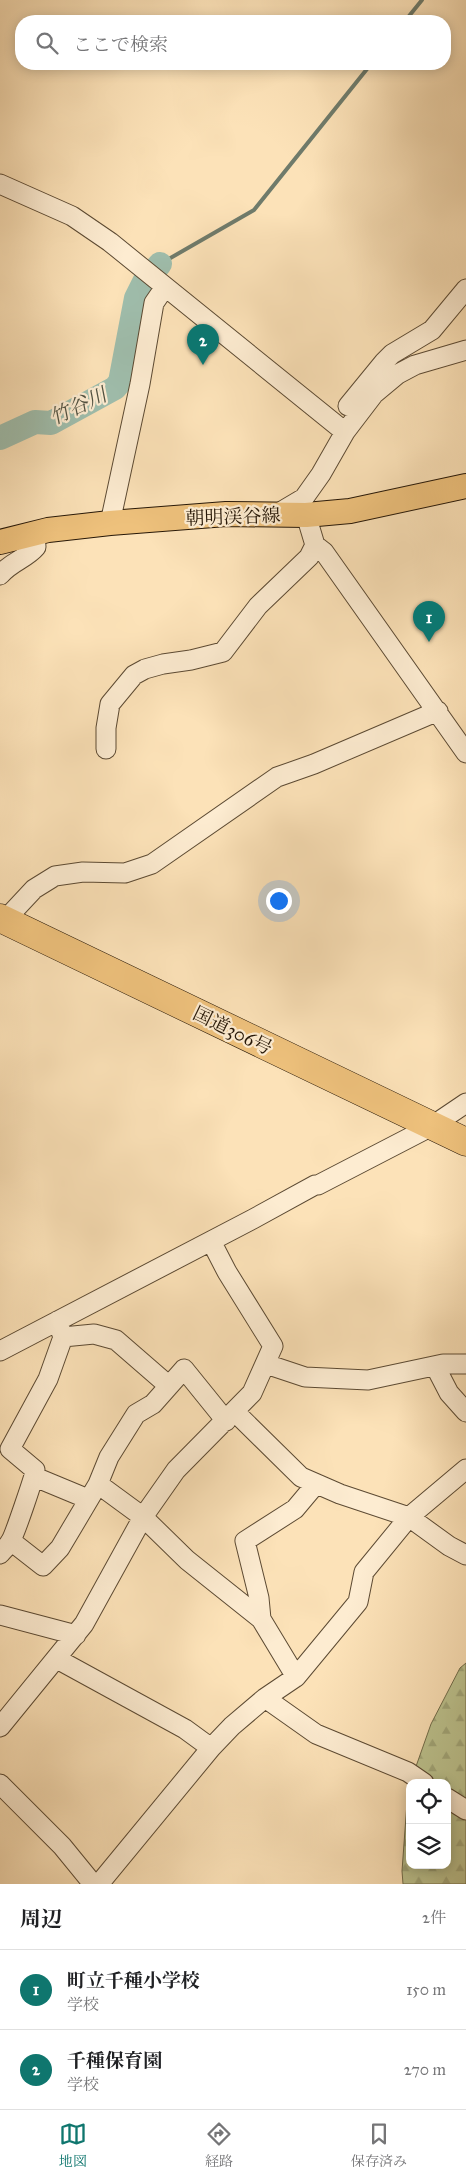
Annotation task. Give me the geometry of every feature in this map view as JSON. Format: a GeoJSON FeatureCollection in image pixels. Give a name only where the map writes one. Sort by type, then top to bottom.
{"type":"FeatureCollection","features":[{"type":"Feature","properties":{"kind":"highway","name":"国道306号"},"geometry":{"type":"LineString","coordinates":[[2,921],[466,1142]]}},
{"type":"Feature","properties":{"kind":"main road","name":"朝明渓谷線"},"geometry":{"type":"LineString","coordinates":[[0,542],[48,530],[110,523],[226,514],[306,515],[350,511],[466,486]]}},
{"type":"Feature","properties":{"kind":"street"},"geometry":{"type":"LineString","coordinates":[[0,184],[72,216],[110,242],[340,428]]}},
{"type":"Feature","properties":{"kind":"street"},"geometry":{"type":"LineString","coordinates":[[110,523],[140,384],[154,303],[165,287]]}},
{"type":"Feature","properties":{"kind":"street"},"geometry":{"type":"LineString","coordinates":[[277,514],[304,498],[321,474],[340,428],[369,378],[392,354],[432,330],[466,288]]}},
{"type":"Feature","properties":{"kind":"street"},"geometry":{"type":"LineString","coordinates":[[340,428],[374,394],[398,374],[427,360],[466,350]]}},
{"type":"Feature","properties":{"kind":"street"},"geometry":{"type":"LineString","coordinates":[[306,515],[315,545],[324,552],[466,753]]}},
{"type":"Feature","properties":{"kind":"street"},"geometry":{"type":"LineString","coordinates":[[0,574],[13,562],[29,556],[36,547],[35,533]]}},
{"type":"Feature","properties":{"kind":"street"},"geometry":{"type":"LineString","coordinates":[[106,749],[106,728],[110,704],[134,675],[163,664],[191,660],[223,652],[258,606],[309,556],[315,545]]}},
{"type":"Feature","properties":{"kind":"street"},"geometry":{"type":"LineString","coordinates":[[2,921],[34,889],[55,876],[83,872],[125,873],[152,864],[277,777],[314,764],[438,712]]}},
{"type":"Feature","properties":{"kind":"street"},"geometry":{"type":"LineString","coordinates":[[0,1351],[60,1329],[211,1241],[315,1185],[432,1126],[466,1103]]}},
{"type":"Feature","properties":{"kind":"street"},"geometry":{"type":"LineString","coordinates":[[0,1727],[76,1635],[94,1608],[143,1517],[176,1470],[252,1393],[266,1364],[272,1346],[227,1272],[211,1241]]}},
{"type":"Feature","properties":{"kind":"street"},"geometry":{"type":"LineString","coordinates":[[60,1329],[94,1334],[116,1340],[168,1386]]}},
{"type":"Feature","properties":{"kind":"street"},"geometry":{"type":"LineString","coordinates":[[60,1329],[48,1379],[10,1449],[35,1470],[35,1476],[28,1488],[6,1548],[43,1566],[60,1548],[93,1491],[109,1458],[136,1414],[153,1404],[184,1369],[231,1416],[301,1477],[409,1518],[466,1555]]}},
{"type":"Feature","properties":{"kind":"street"},"geometry":{"type":"LineString","coordinates":[[266,1364],[305,1377],[368,1380],[435,1366],[466,1364]]}},
{"type":"Feature","properties":{"kind":"street"},"geometry":{"type":"LineString","coordinates":[[435,1366],[449,1393],[466,1412]]}},
{"type":"Feature","properties":{"kind":"street"},"geometry":{"type":"LineString","coordinates":[[99,1884],[211,1748],[232,1726],[265,1698],[296,1677],[358,1602],[364,1572],[409,1518],[466,1469]]}},
{"type":"Feature","properties":{"kind":"street"},"geometry":{"type":"LineString","coordinates":[[35,1476],[93,1491],[143,1517],[187,1560],[262,1619],[296,1677]]}},
{"type":"Feature","properties":{"kind":"street"},"geometry":{"type":"LineString","coordinates":[[262,1619],[260,1598],[245,1541],[295,1509],[316,1484]]}},
{"type":"Feature","properties":{"kind":"street"},"geometry":{"type":"LineString","coordinates":[[0,1615],[76,1635]]}},
{"type":"Feature","properties":{"kind":"street"},"geometry":{"type":"LineString","coordinates":[[57,1658],[185,1729],[211,1748]]}},
{"type":"Feature","properties":{"kind":"street"},"geometry":{"type":"LineString","coordinates":[[265,1698],[316,1734],[408,1772],[418,1779]]}},
{"type":"Feature","properties":{"kind":"street"},"geometry":{"type":"LineString","coordinates":[[0,1784],[62,1846],[93,1884]]}},
{"type":"Feature","properties":{"kind":"street"},"geometry":{"type":"LineString","coordinates":[[451,1801],[466,1810]]}},
{"type":"Feature","properties":{"kind":"green space"},"geometry":{"type":"Polygon","coordinates":[[[466,1663],[466,1884],[403,1884],[402,1871],[406,1816],[406,1869],[451,1869],[451,1779],[411,1779],[431,1724],[460,1668],[466,1663]]]}},
{"type":"Feature","properties":{"kind":"waterway"},"geometry":{"type":"LineString","coordinates":[[410,15],[422,0]]}},
{"type":"Feature","properties":{"kind":"waterway"},"geometry":{"type":"LineString","coordinates":[[160,264],[254,210],[366,70]]}},
{"type":"Feature","properties":{"kind":"waterway","name":"竹谷川"},"geometry":{"type":"LineString","coordinates":[[0,438],[35,422],[51,423],[115,388],[120,382],[136,298],[144,282],[160,264]]}},
{"type":"Feature","properties":{"kind":"place","name":"千種保育園"},"geometry":{"type":"Point","coordinates":[203,365]}},
{"type":"Feature","properties":{"kind":"place","name":"町立千種小学校"},"geometry":{"type":"Point","coordinates":[429,642]}}]}
